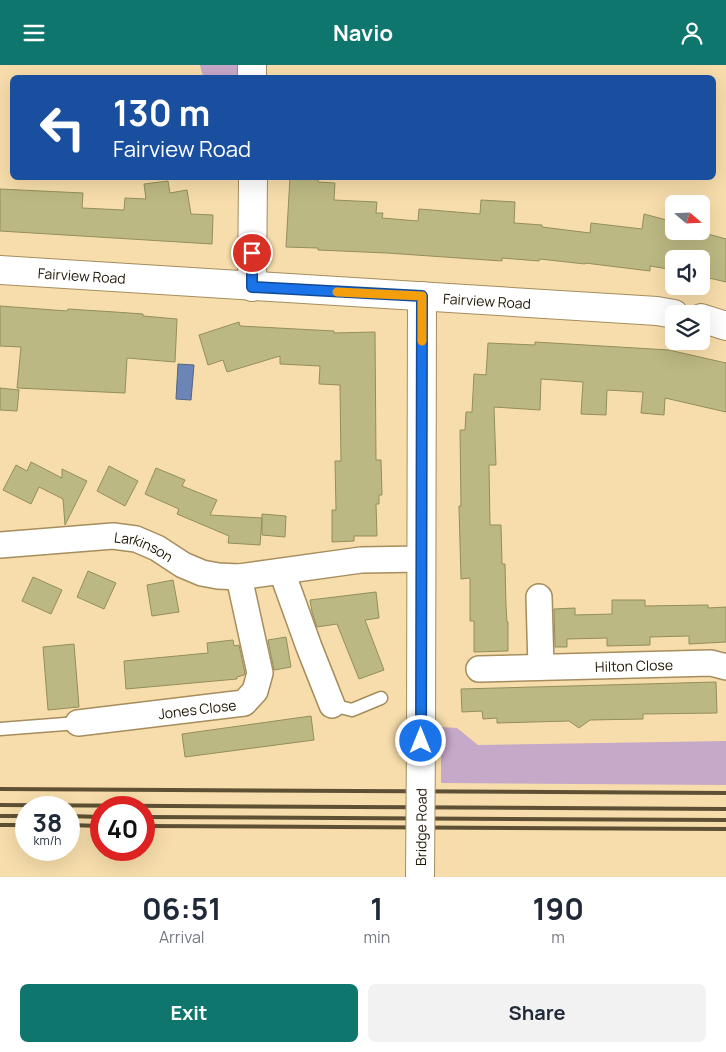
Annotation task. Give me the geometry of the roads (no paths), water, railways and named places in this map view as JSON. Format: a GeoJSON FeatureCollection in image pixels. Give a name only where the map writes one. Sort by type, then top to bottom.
{"type":"FeatureCollection","features":[{"type":"Feature","properties":{"kind":"street"},"geometry":{"type":"LineString","coordinates":[[252,287],[253,180]]}},
{"type":"Feature","properties":{"kind":"street","name":"Fairview Road"},"geometry":{"type":"LineString","coordinates":[[0,271],[665,312]]}},
{"type":"Feature","properties":{"kind":"street","name":"Bridge Road"},"geometry":{"type":"LineString","coordinates":[[420,877],[422,296]]}},
{"type":"Feature","properties":{"kind":"street"},"geometry":{"type":"LineString","coordinates":[[710,322],[726,326]]}},
{"type":"Feature","properties":{"kind":"street","name":"Larkinson"},"geometry":{"type":"LineString","coordinates":[[0,545],[113,536],[136,539],[158,548],[183,565],[202,573],[239,577],[361,560],[422,559]]}},
{"type":"Feature","properties":{"kind":"street"},"geometry":{"type":"LineString","coordinates":[[282,572],[332,705]]}},
{"type":"Feature","properties":{"kind":"street","name":"Jones Close"},"geometry":{"type":"LineString","coordinates":[[78,723],[244,703],[255,691],[260,673],[239,577]]}},
{"type":"Feature","properties":{"kind":"street"},"geometry":{"type":"LineString","coordinates":[[539,597],[541,667]]}},
{"type":"Feature","properties":{"kind":"street","name":"Hilton Close"},"geometry":{"type":"LineString","coordinates":[[479,669],[711,663],[726,667]]}},
{"type":"Feature","properties":{"kind":"lane"},"geometry":{"type":"LineString","coordinates":[[332,705],[352,710],[381,699]]}},
{"type":"Feature","properties":{"kind":"lane"},"geometry":{"type":"LineString","coordinates":[[0,729],[78,723]]}},
{"type":"Feature","properties":{"kind":"water"},"geometry":{"type":"Polygon","coordinates":[[[178,364],[194,365],[191,400],[176,399],[178,364]]]}},
{"type":"Feature","properties":{"kind":"railway"},"geometry":{"type":"LineString","coordinates":[[0,789],[726,793]]}},
{"type":"Feature","properties":{"kind":"railway"},"geometry":{"type":"LineString","coordinates":[[0,805],[726,809]]}},
{"type":"Feature","properties":{"kind":"railway"},"geometry":{"type":"LineString","coordinates":[[0,816],[15,816]]}},
{"type":"Feature","properties":{"kind":"railway"},"geometry":{"type":"LineString","coordinates":[[80,816],[90,817]]}},
{"type":"Feature","properties":{"kind":"railway"},"geometry":{"type":"LineString","coordinates":[[155,817],[726,820]]}},
{"type":"Feature","properties":{"kind":"railway"},"geometry":{"type":"LineString","coordinates":[[0,825],[15,825]]}},
{"type":"Feature","properties":{"kind":"railway"},"geometry":{"type":"LineString","coordinates":[[80,825],[90,826]]}},
{"type":"Feature","properties":{"kind":"railway"},"geometry":{"type":"LineString","coordinates":[[155,826],[726,829]]}}]}
